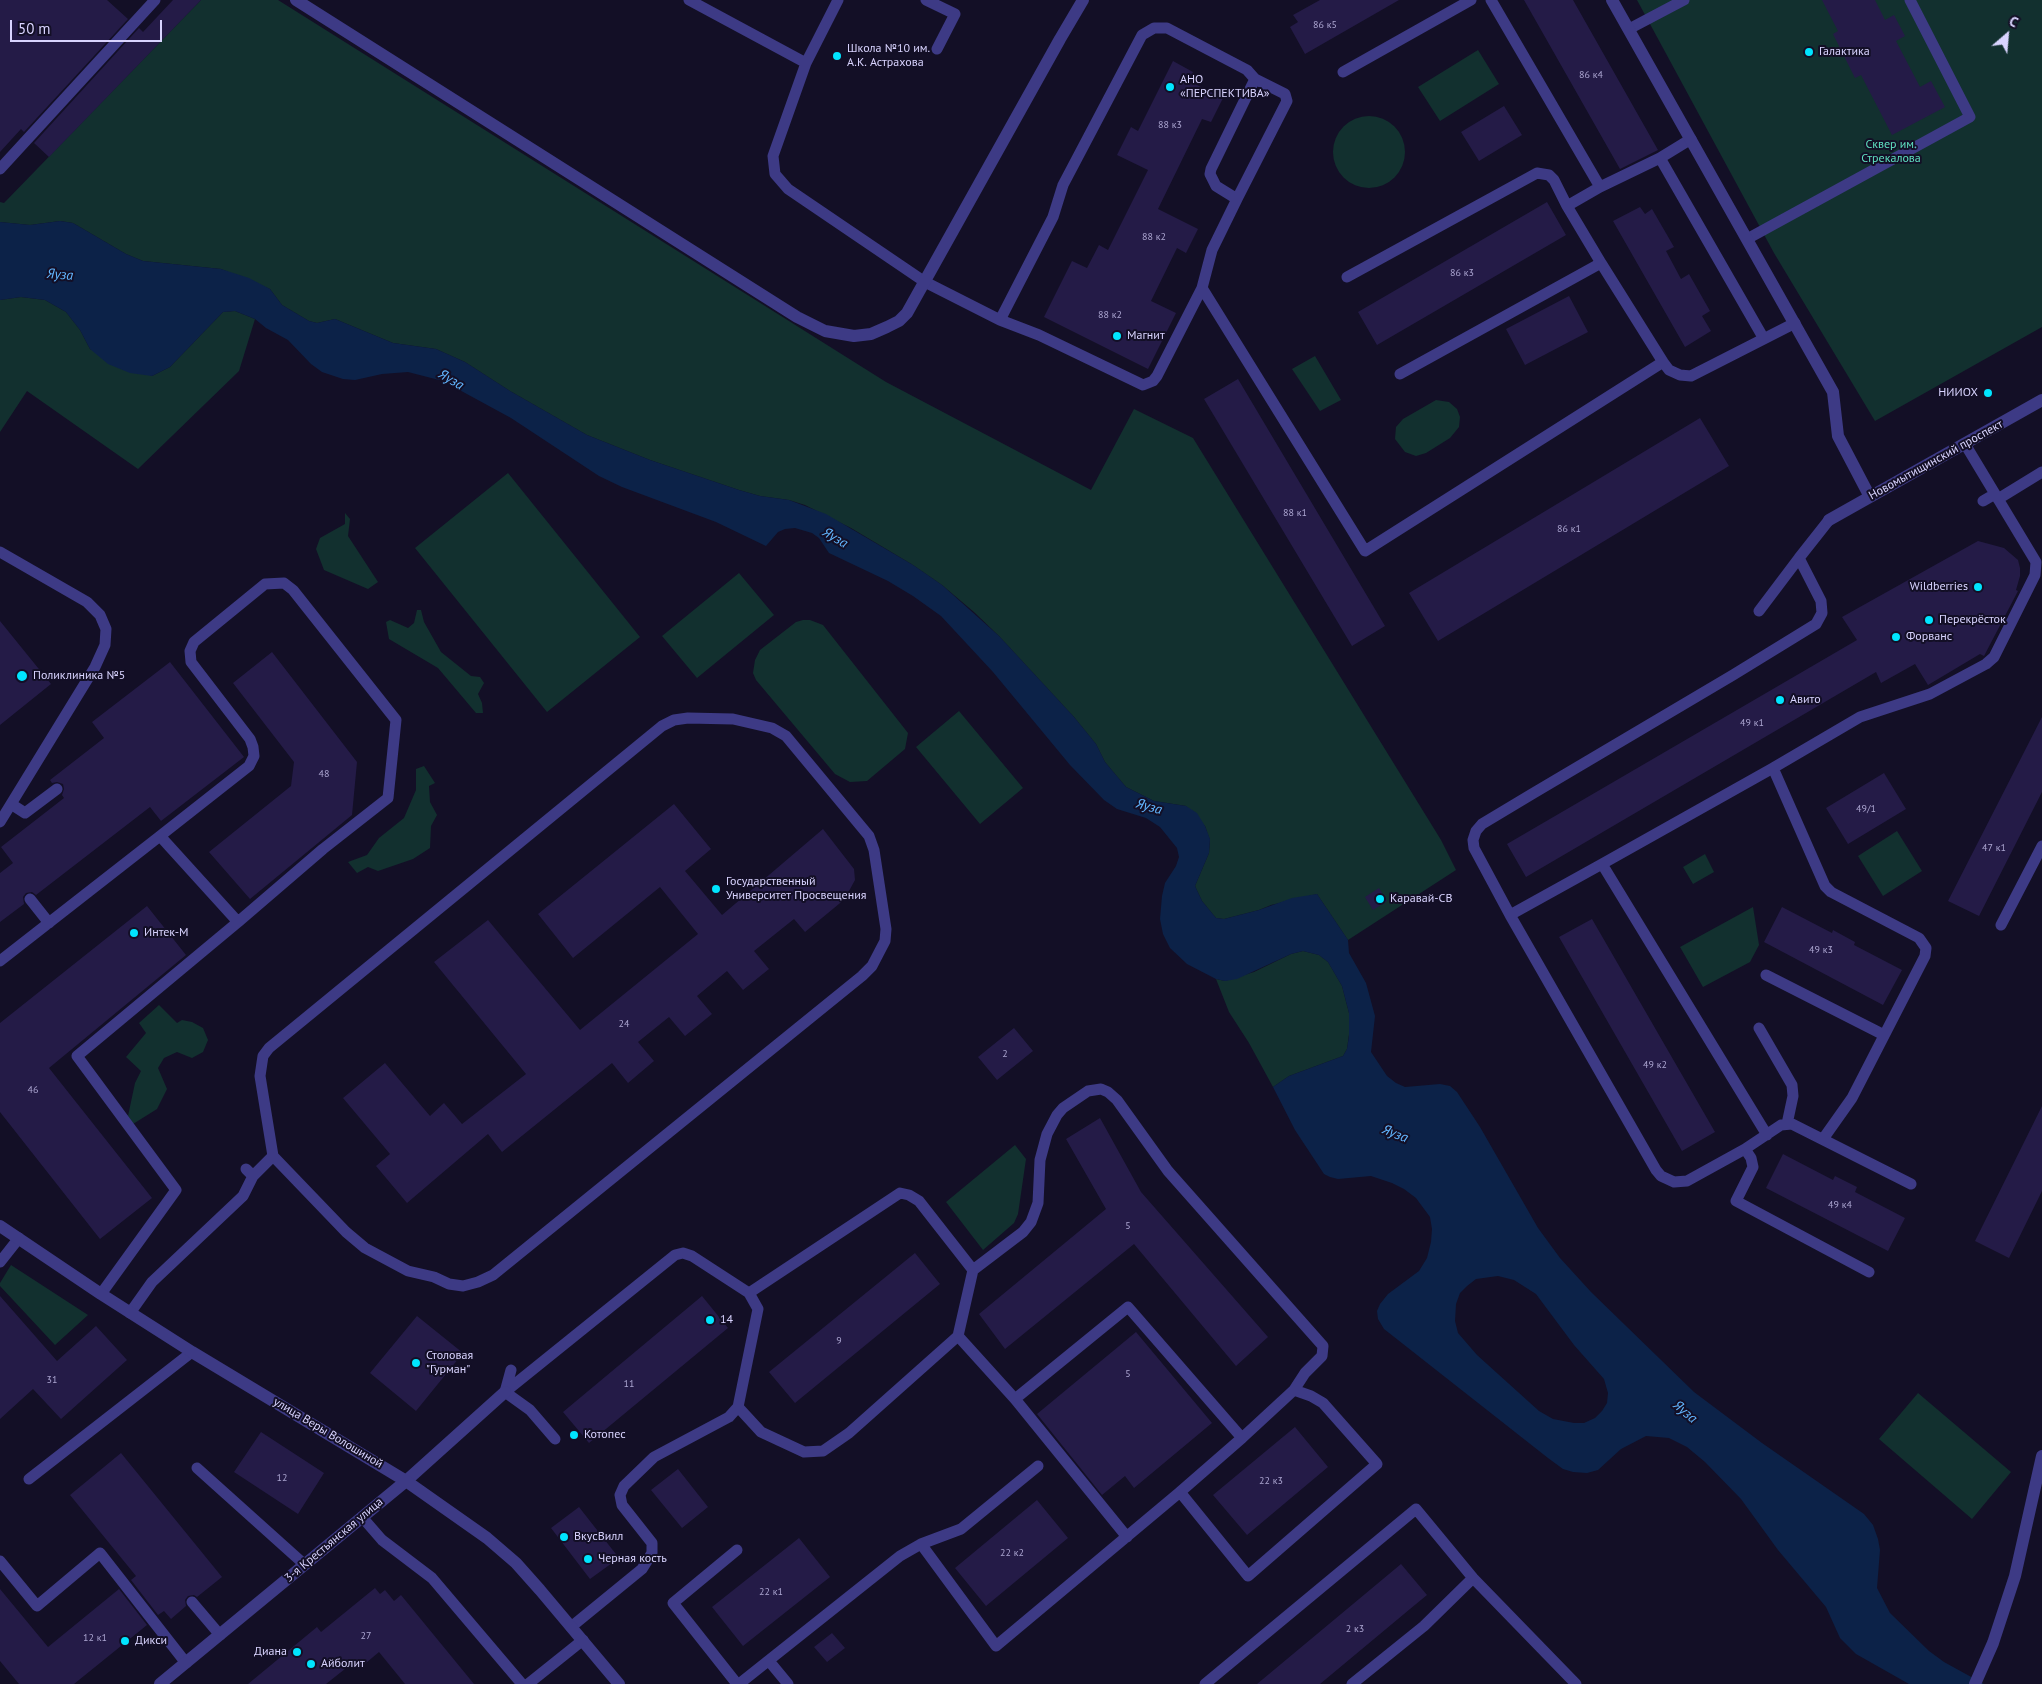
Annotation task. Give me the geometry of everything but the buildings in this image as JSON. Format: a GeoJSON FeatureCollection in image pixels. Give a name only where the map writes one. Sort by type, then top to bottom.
{"type":"FeatureCollection","features":[{"type":"Feature","properties":{"kind":"street"},"geometry":{"type":"LineString","coordinates":[[296,0],[811,325],[839,334],[854,336],[871,334],[899,322],[907,313],[1083,0]]}},
{"type":"Feature","properties":{"kind":"street"},"geometry":{"type":"LineString","coordinates":[[1612,0],[1795,323],[1832,392],[1838,436],[1870,497]]}},
{"type":"Feature","properties":{"kind":"street","name":"Новомытищинский проспект"},"geometry":{"type":"LineString","coordinates":[[1829,520],[2042,400]]}},
{"type":"Feature","properties":{"kind":"street","name":"улица Веры Волошиной"},"geometry":{"type":"LineString","coordinates":[[0,1226],[192,1352],[406,1481],[494,1544],[522,1570],[619,1684]]}},
{"type":"Feature","properties":{"kind":"street","name":"3-я Крестьянская улица"},"geometry":{"type":"LineString","coordinates":[[160,1684],[406,1481],[505,1392]]}},
{"type":"Feature","properties":{"kind":"street"},"geometry":{"type":"LineString","coordinates":[[1975,1684],[1986,1660],[2018,1567],[2042,1456]]}},
{"type":"Feature","properties":{"kind":"lane"},"geometry":{"type":"LineString","coordinates":[[0,169],[155,0]]}},
{"type":"Feature","properties":{"kind":"lane"},"geometry":{"type":"LineString","coordinates":[[689,0],[806,63]]}},
{"type":"Feature","properties":{"kind":"lane"},"geometry":{"type":"LineString","coordinates":[[838,0],[806,63],[773,156],[775,174],[788,189],[925,282],[1000,320],[1039,335],[1143,384],[1153,381],[1157,376],[1202,288],[1212,250],[1286,101],[1285,94],[1255,79],[1244,68],[1167,28],[1154,28],[1142,35],[1062,185],[1053,217],[1000,320]]}},
{"type":"Feature","properties":{"kind":"lane"},"geometry":{"type":"LineString","coordinates":[[926,0],[954,14],[937,50]]}},
{"type":"Feature","properties":{"kind":"lane"},"geometry":{"type":"LineString","coordinates":[[1343,72],[1471,0]]}},
{"type":"Feature","properties":{"kind":"lane"},"geometry":{"type":"LineString","coordinates":[[1491,0],[1600,187]]}},
{"type":"Feature","properties":{"kind":"lane"},"geometry":{"type":"LineString","coordinates":[[1629,29],[1684,0]]}},
{"type":"Feature","properties":{"kind":"lane"},"geometry":{"type":"LineString","coordinates":[[1747,239],[1970,117],[1910,0]]}},
{"type":"Feature","properties":{"kind":"lane"},"geometry":{"type":"LineString","coordinates":[[1237,199],[1216,186],[1210,174],[1255,79]]}},
{"type":"Feature","properties":{"kind":"lane"},"geometry":{"type":"LineString","coordinates":[[1568,206],[1600,187],[1660,158],[1691,139]]}},
{"type":"Feature","properties":{"kind":"lane"},"geometry":{"type":"LineString","coordinates":[[1660,158],[1764,339]]}},
{"type":"Feature","properties":{"kind":"lane"},"geometry":{"type":"LineString","coordinates":[[1347,277],[1537,173],[1549,175],[1554,180],[1601,263],[1669,370],[1680,375],[1691,376],[1795,323]]}},
{"type":"Feature","properties":{"kind":"lane"},"geometry":{"type":"LineString","coordinates":[[1400,374],[1601,263]]}},
{"type":"Feature","properties":{"kind":"lane"},"geometry":{"type":"LineString","coordinates":[[1202,288],[1365,551],[1663,362]]}},
{"type":"Feature","properties":{"kind":"lane"},"geometry":{"type":"LineString","coordinates":[[1510,915],[1773,768],[1860,717],[1930,694],[1990,661],[2037,569],[2035,557],[1965,444]]}},
{"type":"Feature","properties":{"kind":"lane"},"geometry":{"type":"LineString","coordinates":[[1983,501],[2042,472]]}},
{"type":"Feature","properties":{"kind":"lane"},"geometry":{"type":"LineString","coordinates":[[1759,611],[1829,520]]}},
{"type":"Feature","properties":{"kind":"lane"},"geometry":{"type":"LineString","coordinates":[[0,552],[87,602],[100,615],[106,629],[105,645],[95,667],[0,822]]}},
{"type":"Feature","properties":{"kind":"lane"},"geometry":{"type":"LineString","coordinates":[[1799,558],[1824,599],[1823,608],[1816,624],[1804,633],[1532,794],[1478,828],[1472,840],[1474,848],[1510,915],[1651,1161],[1662,1176],[1674,1182],[1687,1181],[1787,1124],[1797,1126],[1911,1184]]}},
{"type":"Feature","properties":{"kind":"lane"},"geometry":{"type":"LineString","coordinates":[[0,962],[249,766],[254,756],[250,739],[191,662],[190,651],[194,642],[265,584],[274,582],[284,583],[293,590],[396,720],[388,798],[323,849],[77,1056],[176,1190],[101,1294]]}},
{"type":"Feature","properties":{"kind":"lane"},"geometry":{"type":"LineString","coordinates":[[688,718],[733,719],[772,728],[786,736],[868,836],[874,850],[886,929],[885,941],[872,966],[846,989],[486,1278],[464,1286],[449,1284],[434,1277],[408,1271],[389,1262],[365,1248],[346,1232],[272,1156],[260,1076],[263,1056],[269,1048],[662,726],[674,720],[688,718]]}},
{"type":"Feature","properties":{"kind":"lane"},"geometry":{"type":"LineString","coordinates":[[1773,768],[1825,886],[1831,892],[1919,938],[1925,945],[1926,956],[1852,1098],[1822,1139]]}},
{"type":"Feature","properties":{"kind":"lane"},"geometry":{"type":"LineString","coordinates":[[11,804],[25,813],[57,789]]}},
{"type":"Feature","properties":{"kind":"lane"},"geometry":{"type":"LineString","coordinates":[[160,836],[238,922]]}},
{"type":"Feature","properties":{"kind":"lane"},"geometry":{"type":"LineString","coordinates":[[2001,925],[2042,846]]}},
{"type":"Feature","properties":{"kind":"lane"},"geometry":{"type":"LineString","coordinates":[[1602,864],[1767,1135]]}},
{"type":"Feature","properties":{"kind":"lane"},"geometry":{"type":"LineString","coordinates":[[30,899],[49,923]]}},
{"type":"Feature","properties":{"kind":"lane"},"geometry":{"type":"LineString","coordinates":[[1766,975],[1884,1035]]}},
{"type":"Feature","properties":{"kind":"lane"},"geometry":{"type":"LineString","coordinates":[[1759,1028],[1792,1085],[1787,1124]]}},
{"type":"Feature","properties":{"kind":"lane"},"geometry":{"type":"LineString","coordinates":[[738,1407],[761,1432],[804,1452],[823,1451],[849,1433],[958,1336],[973,1270],[1023,1232],[1031,1222],[1038,1203],[1042,1147],[1057,1115],[1063,1108],[1088,1092],[1101,1089],[1108,1092],[1117,1100],[1168,1171],[1320,1341],[1324,1350],[1322,1356],[1305,1373],[1294,1390],[1242,1438],[996,1646],[921,1544]]}},
{"type":"Feature","properties":{"kind":"lane"},"geometry":{"type":"LineString","coordinates":[[1852,1098],[1863,1103]]}},
{"type":"Feature","properties":{"kind":"lane"},"geometry":{"type":"LineString","coordinates":[[1745,1149],[1752,1158],[1753,1167],[1736,1201],[1868,1272]]}},
{"type":"Feature","properties":{"kind":"lane"},"geometry":{"type":"LineString","coordinates":[[130,1313],[152,1282],[243,1196],[250,1173],[272,1156]]}},
{"type":"Feature","properties":{"kind":"lane"},"geometry":{"type":"LineString","coordinates":[[749,1293],[900,1193],[909,1195],[919,1201],[973,1270]]}},
{"type":"Feature","properties":{"kind":"lane"},"geometry":{"type":"LineString","coordinates":[[0,1262],[19,1238]]}},
{"type":"Feature","properties":{"kind":"lane"},"geometry":{"type":"LineString","coordinates":[[505,1392],[675,1255],[683,1253],[692,1256],[749,1293],[758,1309],[738,1407],[729,1417],[654,1457],[624,1486],[620,1495],[622,1505],[652,1543],[652,1553],[642,1569],[571,1628]]}},
{"type":"Feature","properties":{"kind":"lane"},"geometry":{"type":"LineString","coordinates":[[1015,1400],[1128,1307],[1242,1438]]}},
{"type":"Feature","properties":{"kind":"lane"},"geometry":{"type":"LineString","coordinates":[[958,1336],[1015,1400],[1127,1537]]}},
{"type":"Feature","properties":{"kind":"lane"},"geometry":{"type":"LineString","coordinates":[[29,1479],[192,1352]]}},
{"type":"Feature","properties":{"kind":"lane"},"geometry":{"type":"LineString","coordinates":[[505,1392],[511,1370]]}},
{"type":"Feature","properties":{"kind":"lane"},"geometry":{"type":"LineString","coordinates":[[1180,1492],[1248,1576],[1378,1464],[1323,1403],[1294,1390]]}},
{"type":"Feature","properties":{"kind":"lane"},"geometry":{"type":"LineString","coordinates":[[505,1392],[530,1410],[555,1439]]}},
{"type":"Feature","properties":{"kind":"lane"},"geometry":{"type":"LineString","coordinates":[[737,1550],[673,1603],[738,1684],[900,1556],[921,1544],[961,1529],[1038,1466]]}},
{"type":"Feature","properties":{"kind":"lane"},"geometry":{"type":"LineString","coordinates":[[197,1468],[304,1565]]}},
{"type":"Feature","properties":{"kind":"lane"},"geometry":{"type":"LineString","coordinates":[[1206,1684],[1416,1509],[1473,1578],[1576,1684]]}},
{"type":"Feature","properties":{"kind":"lane"},"geometry":{"type":"LineString","coordinates":[[362,1518],[382,1540],[432,1578],[522,1684]]}},
{"type":"Feature","properties":{"kind":"lane"},"geometry":{"type":"LineString","coordinates":[[0,1561],[37,1606],[100,1553],[186,1663]]}},
{"type":"Feature","properties":{"kind":"lane"},"geometry":{"type":"LineString","coordinates":[[1352,1684],[1424,1626],[1473,1578]]}},
{"type":"Feature","properties":{"kind":"lane"},"geometry":{"type":"LineString","coordinates":[[192,1602],[220,1635]]}},
{"type":"Feature","properties":{"kind":"lane"},"geometry":{"type":"LineString","coordinates":[[528,1684],[583,1640]]}},
{"type":"Feature","properties":{"kind":"lane"},"geometry":{"type":"LineString","coordinates":[[769,1660],[788,1684]]}},
{"type":"Feature","properties":{"kind":"green space"},"geometry":{"type":"Polygon","coordinates":[[[201,0],[278,0],[886,382],[1091,490],[1134,409],[1193,438],[1441,840],[1456,870],[1348,940],[1317,894],[1224,919],[1216,918],[1202,901],[1195,886],[1209,853],[1210,840],[1205,826],[1186,806],[1154,801],[1126,787],[1105,762],[1096,744],[1074,717],[999,636],[974,612],[942,585],[913,565],[851,528],[805,505],[739,490],[650,460],[587,435],[510,391],[465,362],[436,349],[393,343],[335,319],[317,323],[309,321],[282,305],[270,289],[221,269],[143,261],[126,254],[73,223],[60,221],[30,225],[0,222],[0,202],[4,203],[201,0]]]}},
{"type":"Feature","properties":{"kind":"green space","name":"Сквер им. Стрекалова"},"geometry":{"type":"Polygon","coordinates":[[[1637,0],[2042,0],[2042,327],[1875,421],[1774,253],[1637,0]]]}},
{"type":"Feature","properties":{"kind":"green space"},"geometry":{"type":"Polygon","coordinates":[[[1478,50],[1499,84],[1440,121],[1418,87],[1478,50]]]}},
{"type":"Feature","properties":{"kind":"green space"},"geometry":{"type":"Polygon","coordinates":[[[1369,116],[1389,122],[1399,132],[1405,152],[1399,172],[1389,182],[1369,188],[1349,182],[1339,172],[1333,152],[1339,132],[1349,122],[1369,116]]]}},
{"type":"Feature","properties":{"kind":"green space"},"geometry":{"type":"Polygon","coordinates":[[[21,297],[45,300],[66,312],[80,330],[90,349],[152,376],[170,367],[223,312],[235,311],[255,319],[239,371],[138,469],[27,391],[0,432],[0,300],[21,297]]]}},
{"type":"Feature","properties":{"kind":"green space"},"geometry":{"type":"Polygon","coordinates":[[[1315,356],[1341,400],[1320,411],[1292,369],[1315,356]]]}},
{"type":"Feature","properties":{"kind":"green space"},"geometry":{"type":"Polygon","coordinates":[[[1436,400],[1449,402],[1457,409],[1460,417],[1459,427],[1450,438],[1426,453],[1416,456],[1405,452],[1395,439],[1396,427],[1403,419],[1436,400]]]}},
{"type":"Feature","properties":{"kind":"green space"},"geometry":{"type":"Polygon","coordinates":[[[508,473],[640,637],[547,712],[415,548],[508,473]]]}},
{"type":"Feature","properties":{"kind":"green space"},"geometry":{"type":"Polygon","coordinates":[[[345,513],[350,519],[348,536],[378,582],[368,589],[324,570],[316,549],[320,538],[345,524],[345,513]]]}},
{"type":"Feature","properties":{"kind":"green space"},"geometry":{"type":"Polygon","coordinates":[[[739,573],[774,615],[697,678],[662,636],[739,573]]]}},
{"type":"Feature","properties":{"kind":"green space"},"geometry":{"type":"Polygon","coordinates":[[[417,610],[421,610],[424,622],[441,652],[471,676],[480,677],[484,683],[478,694],[482,703],[483,713],[476,713],[438,668],[389,639],[386,622],[390,620],[408,628],[414,623],[417,610]]]}},
{"type":"Feature","properties":{"kind":"green space"},"geometry":{"type":"Polygon","coordinates":[[[810,620],[823,625],[908,733],[905,749],[867,781],[850,782],[835,774],[756,680],[753,673],[755,660],[760,650],[796,622],[810,620]]]}},
{"type":"Feature","properties":{"kind":"green space"},"geometry":{"type":"Polygon","coordinates":[[[959,711],[1023,788],[980,824],[916,747],[959,711]]]}},
{"type":"Feature","properties":{"kind":"green space"},"geometry":{"type":"Polygon","coordinates":[[[424,766],[435,783],[429,786],[430,802],[437,815],[431,826],[430,848],[413,859],[378,871],[368,867],[357,873],[348,862],[367,855],[379,838],[404,818],[416,790],[416,769],[424,766]]]}},
{"type":"Feature","properties":{"kind":"green space"},"geometry":{"type":"Polygon","coordinates":[[[1897,831],[1922,871],[1883,896],[1858,856],[1897,831]]]}},
{"type":"Feature","properties":{"kind":"green space"},"geometry":{"type":"Polygon","coordinates":[[[1705,854],[1714,872],[1693,884],[1683,867],[1705,854]]]}},
{"type":"Feature","properties":{"kind":"green space"},"geometry":{"type":"Polygon","coordinates":[[[1753,907],[1759,945],[1750,962],[1703,987],[1680,947],[1753,907]]]}},
{"type":"Feature","properties":{"kind":"green space"},"geometry":{"type":"Polygon","coordinates":[[[1303,951],[1319,955],[1328,962],[1342,986],[1349,1013],[1350,1027],[1347,1049],[1343,1056],[1289,1076],[1273,1087],[1249,1043],[1229,1012],[1216,979],[1225,981],[1254,972],[1291,954],[1303,951]]]}},
{"type":"Feature","properties":{"kind":"green space"},"geometry":{"type":"Polygon","coordinates":[[[159,1005],[177,1023],[182,1020],[192,1022],[203,1028],[208,1040],[203,1052],[192,1058],[177,1052],[164,1058],[158,1068],[167,1089],[157,1109],[133,1124],[128,1116],[135,1083],[141,1071],[126,1057],[146,1033],[139,1023],[159,1005]]]}},
{"type":"Feature","properties":{"kind":"green space"},"geometry":{"type":"Polygon","coordinates":[[[1015,1145],[1026,1159],[1018,1214],[1014,1223],[983,1250],[946,1202],[1015,1145]]]}},
{"type":"Feature","properties":{"kind":"green space"},"geometry":{"type":"Polygon","coordinates":[[[11,1265],[88,1315],[55,1345],[0,1286],[11,1265]]]}},
{"type":"Feature","properties":{"kind":"green space"},"geometry":{"type":"Polygon","coordinates":[[[1918,1393],[2011,1472],[1972,1519],[1879,1439],[1918,1393]]]}},
{"type":"Feature","properties":{"kind":"water","name":"Яуза"},"geometry":{"type":"Polygon","coordinates":[[[60,221],[73,223],[126,254],[143,261],[221,269],[249,278],[270,289],[282,305],[309,321],[317,323],[335,319],[393,343],[436,349],[465,362],[510,391],[587,435],[650,460],[739,490],[760,496],[789,500],[826,514],[913,565],[942,585],[999,636],[1074,717],[1096,744],[1105,762],[1126,787],[1154,801],[1186,806],[1197,813],[1210,839],[1209,853],[1195,886],[1202,901],[1216,918],[1224,919],[1259,910],[1292,898],[1317,894],[1348,940],[1349,953],[1366,983],[1375,1016],[1371,1052],[1387,1076],[1405,1087],[1440,1084],[1450,1086],[1457,1092],[1480,1127],[1538,1228],[1560,1258],[1591,1292],[1694,1392],[1762,1443],[1864,1514],[1873,1525],[1878,1539],[1880,1550],[1877,1588],[1890,1613],[1929,1651],[1944,1662],[1984,1684],[1909,1684],[1856,1654],[1840,1638],[1826,1607],[1778,1550],[1741,1499],[1705,1462],[1687,1447],[1669,1438],[1646,1436],[1621,1449],[1598,1470],[1587,1473],[1563,1469],[1384,1329],[1378,1319],[1377,1311],[1388,1294],[1419,1271],[1427,1258],[1432,1229],[1430,1217],[1416,1198],[1392,1183],[1371,1176],[1338,1179],[1324,1174],[1295,1130],[1273,1087],[1289,1076],[1343,1056],[1347,1049],[1349,1013],[1342,986],[1328,962],[1319,955],[1303,951],[1291,954],[1237,979],[1225,981],[1216,979],[1187,964],[1170,948],[1163,934],[1160,919],[1165,883],[1176,866],[1179,857],[1177,848],[1160,827],[1146,818],[1117,809],[1104,800],[1070,765],[993,672],[941,616],[888,581],[829,553],[819,538],[812,533],[795,528],[785,529],[778,532],[766,546],[716,522],[622,487],[599,476],[511,418],[443,381],[408,372],[382,374],[355,380],[343,379],[322,372],[311,364],[288,340],[266,328],[255,319],[235,311],[223,312],[170,367],[152,376],[130,373],[108,364],[90,349],[80,330],[66,312],[45,300],[21,297],[0,300],[0,222],[30,225],[60,221]],[[1498,1276],[1476,1279],[1467,1286],[1460,1293],[1456,1304],[1455,1321],[1458,1333],[1477,1355],[1539,1411],[1553,1419],[1574,1423],[1584,1423],[1595,1418],[1607,1403],[1608,1393],[1604,1379],[1574,1345],[1536,1294],[1514,1280],[1498,1276]]]}},
{"type":"Feature","properties":{"kind":"place","name":"Галактика"},"geometry":{"type":"Point","coordinates":[1809,52]}},
{"type":"Feature","properties":{"kind":"place","name":"Школа №10 им. А.К. Астрахова"},"geometry":{"type":"Point","coordinates":[837,56]}},
{"type":"Feature","properties":{"kind":"place","name":"АНО «ПЕРСПЕКТИВА»"},"geometry":{"type":"Point","coordinates":[1170,87]}},
{"type":"Feature","properties":{"kind":"place","name":"Магнит"},"geometry":{"type":"Point","coordinates":[1117,336]}},
{"type":"Feature","properties":{"kind":"place","name":"НИИОХ"},"geometry":{"type":"Point","coordinates":[1988,393]}},
{"type":"Feature","properties":{"kind":"place","name":"Wildberries"},"geometry":{"type":"Point","coordinates":[1978,587]}},
{"type":"Feature","properties":{"kind":"place","name":"Перекрёсток"},"geometry":{"type":"Point","coordinates":[1929,620]}},
{"type":"Feature","properties":{"kind":"place","name":"Форванс"},"geometry":{"type":"Point","coordinates":[1896,637]}},
{"type":"Feature","properties":{"kind":"place","name":"Поликлиника №5"},"geometry":{"type":"Point","coordinates":[22,676]}},
{"type":"Feature","properties":{"kind":"place","name":"Авито"},"geometry":{"type":"Point","coordinates":[1780,700]}},
{"type":"Feature","properties":{"kind":"place","name":"Государственный Университет Просвещения"},"geometry":{"type":"Point","coordinates":[716,889]}},
{"type":"Feature","properties":{"kind":"place","name":"Каравай-СВ"},"geometry":{"type":"Point","coordinates":[1380,899]}},
{"type":"Feature","properties":{"kind":"place","name":"Интек-М"},"geometry":{"type":"Point","coordinates":[134,933]}},
{"type":"Feature","properties":{"kind":"place","name":"14"},"geometry":{"type":"Point","coordinates":[710,1320]}},
{"type":"Feature","properties":{"kind":"place","name":"Столовая \"Гурман\""},"geometry":{"type":"Point","coordinates":[416,1363]}},
{"type":"Feature","properties":{"kind":"place","name":"Котопес"},"geometry":{"type":"Point","coordinates":[574,1435]}},
{"type":"Feature","properties":{"kind":"place","name":"ВкусВилл"},"geometry":{"type":"Point","coordinates":[564,1537]}},
{"type":"Feature","properties":{"kind":"place","name":"Черная кость"},"geometry":{"type":"Point","coordinates":[588,1559]}},
{"type":"Feature","properties":{"kind":"place","name":"Дикси"},"geometry":{"type":"Point","coordinates":[125,1641]}},
{"type":"Feature","properties":{"kind":"place","name":"Диана"},"geometry":{"type":"Point","coordinates":[297,1652]}},
{"type":"Feature","properties":{"kind":"place","name":"Айболит"},"geometry":{"type":"Point","coordinates":[311,1664]}}]}
